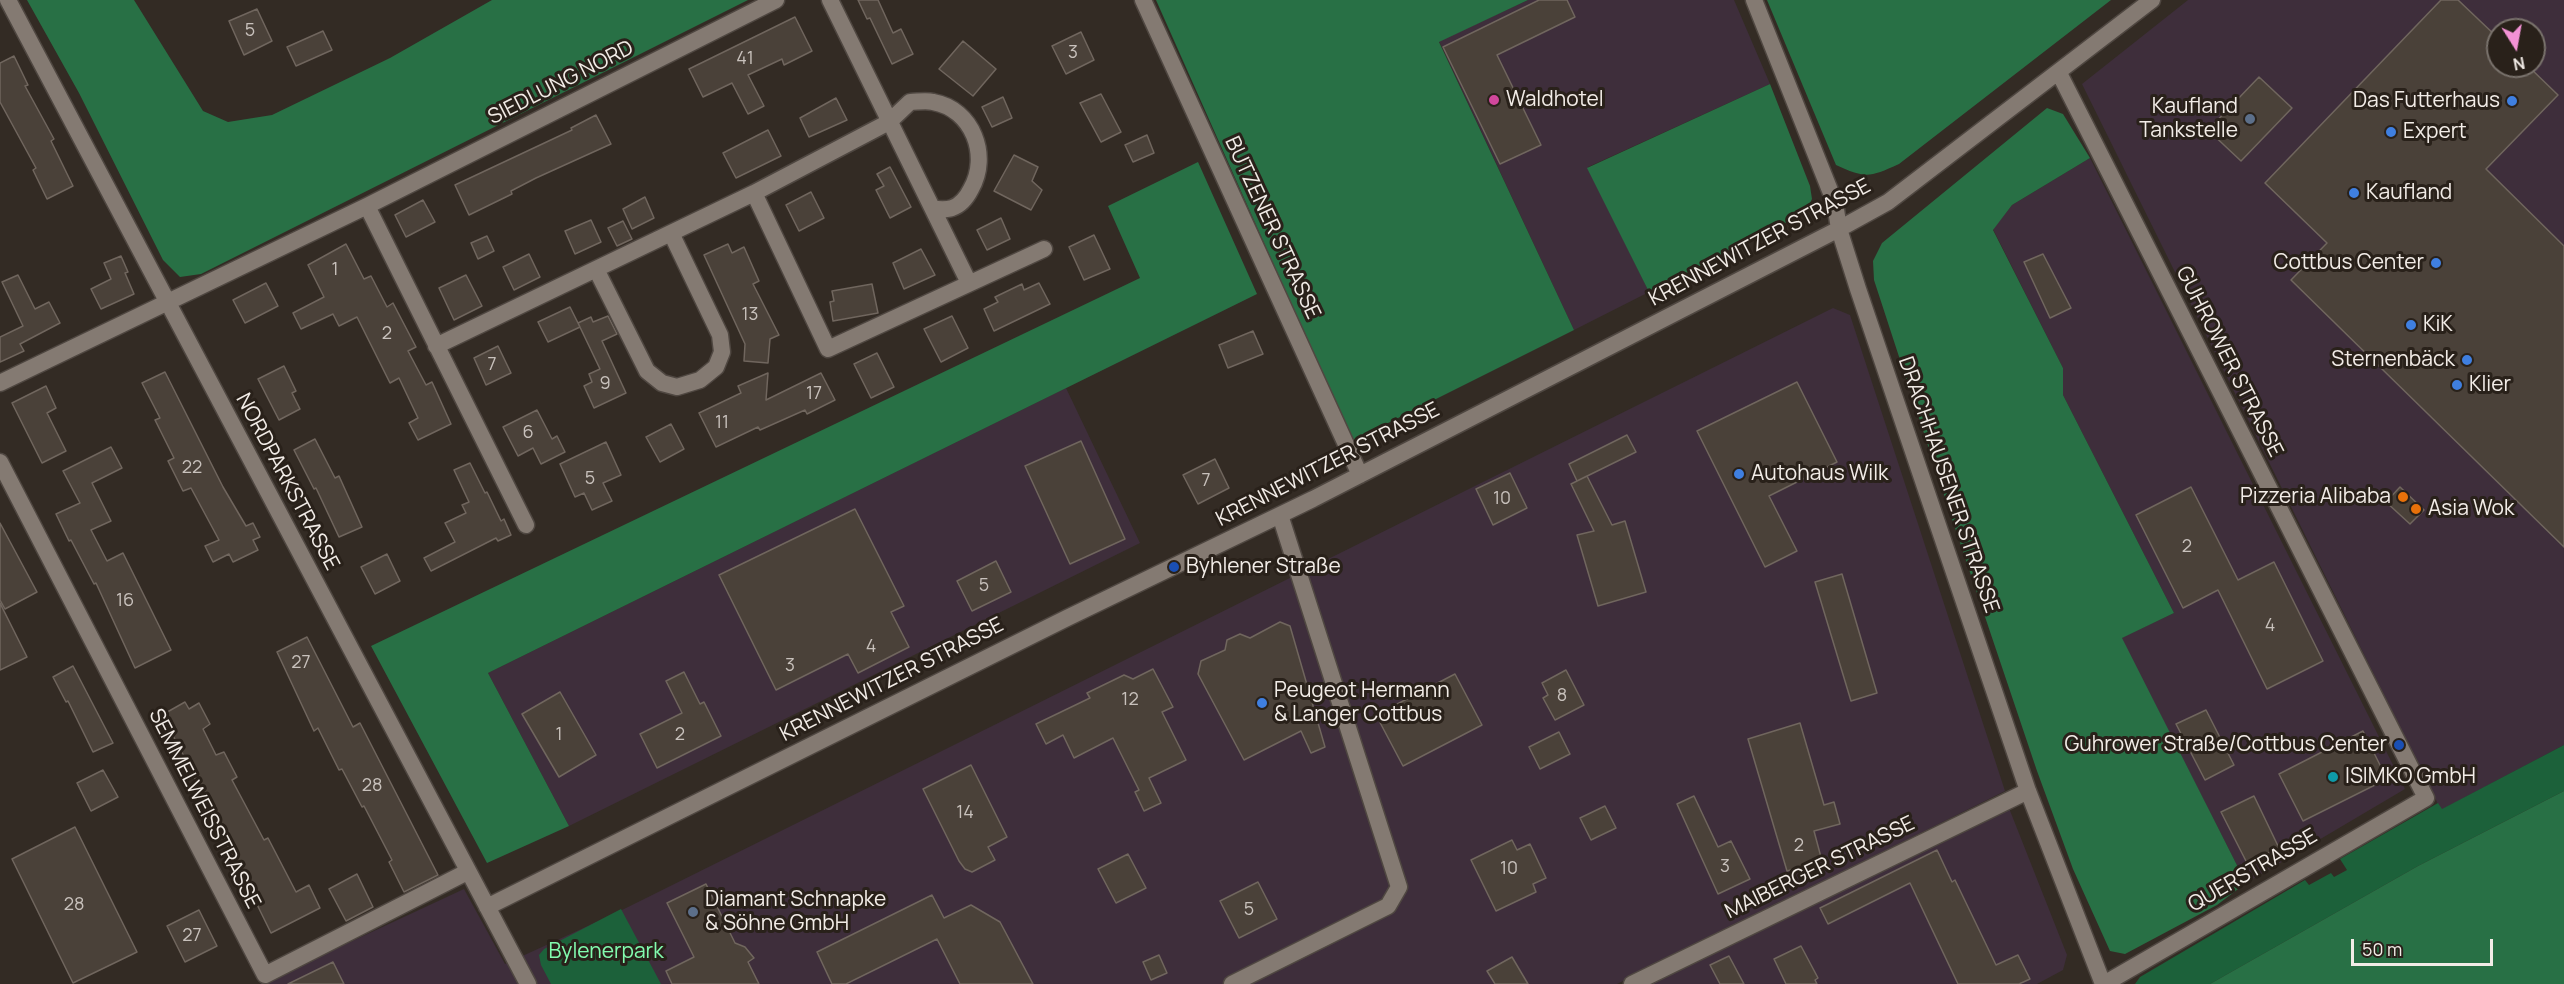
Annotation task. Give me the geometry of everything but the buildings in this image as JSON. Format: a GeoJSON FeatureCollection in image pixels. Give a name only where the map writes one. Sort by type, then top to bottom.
{"type":"FeatureCollection","features":[{"type":"Feature","properties":{"kind":"street","name":"NORDPARKSTRASSE"},"geometry":{"type":"LineString","coordinates":[[8,0],[528,984]]}},
{"type":"Feature","properties":{"kind":"street","name":"SIEDLUNG NORD"},"geometry":{"type":"LineString","coordinates":[[0,383],[367,206],[776,0]]}},
{"type":"Feature","properties":{"kind":"street"},"geometry":{"type":"LineString","coordinates":[[830,0],[969,283]]}},
{"type":"Feature","properties":{"kind":"street","name":"BUTZENER STRASSE"},"geometry":{"type":"LineString","coordinates":[[1143,0],[1360,475]]}},
{"type":"Feature","properties":{"kind":"street","name":"DRACHHAUSENER STRASSE"},"geometry":{"type":"LineString","coordinates":[[1754,0],[1835,203],[1839,229],[2028,791],[2104,984]]}},
{"type":"Feature","properties":{"kind":"street","name":"KRENNEWITZER STRASSE"},"geometry":{"type":"LineString","coordinates":[[487,907],[1360,475],[1839,229],[1888,202],[2152,0]]}},
{"type":"Feature","properties":{"kind":"street","name":"GUHROWER STRASSE"},"geometry":{"type":"LineString","coordinates":[[2059,73],[2426,798]]}},
{"type":"Feature","properties":{"kind":"street"},"geometry":{"type":"LineString","coordinates":[[436,346],[754,193],[889,122],[910,102],[933,102],[950,108],[966,119],[976,139],[981,160],[976,180],[965,199],[952,208],[934,209]]}},
{"type":"Feature","properties":{"kind":"street"},"geometry":{"type":"LineString","coordinates":[[754,193],[828,349],[1044,249]]}},
{"type":"Feature","properties":{"kind":"street"},"geometry":{"type":"LineString","coordinates":[[367,206],[526,525]]}},
{"type":"Feature","properties":{"kind":"street"},"geometry":{"type":"LineString","coordinates":[[596,269],[647,371],[662,383],[677,387],[700,380],[717,367],[722,352],[720,335],[671,233]]}},
{"type":"Feature","properties":{"kind":"street","name":"SEMMELWEISSTRASSE"},"geometry":{"type":"LineString","coordinates":[[0,462],[265,975],[467,872]]}},
{"type":"Feature","properties":{"kind":"street"},"geometry":{"type":"LineString","coordinates":[[1232,984],[1388,906],[1399,887],[1280,515]]}},
{"type":"Feature","properties":{"kind":"street","name":"MAIBERGER STRASSE"},"geometry":{"type":"LineString","coordinates":[[1632,984],[2028,791]]}},
{"type":"Feature","properties":{"kind":"street","name":"QUERSTRASSE"},"geometry":{"type":"LineString","coordinates":[[2104,984],[2426,798]]}},
{"type":"Feature","properties":{"kind":"shaded area"},"geometry":{"type":"Polygon","coordinates":[[[1528,0],[1734,0],[1770,84],[1588,167],[1649,292],[1574,330],[1439,41],[1528,0]]]}},
{"type":"Feature","properties":{"kind":"shaded area"},"geometry":{"type":"Polygon","coordinates":[[[2188,0],[2564,0],[2564,745],[2441,810],[2082,84],[2188,0]]]}},
{"type":"Feature","properties":{"kind":"shaded area"},"geometry":{"type":"Polygon","coordinates":[[[2090,158],[2405,789],[2246,883],[2121,638],[2174,613],[2063,395],[2063,368],[1993,229],[2012,205],[2090,158]]]}},
{"type":"Feature","properties":{"kind":"shaded area"},"geometry":{"type":"Polygon","coordinates":[[[1833,308],[1850,315],[2005,791],[1617,984],[260,984],[464,889],[505,964],[616,913],[1833,308]]]}},
{"type":"Feature","properties":{"kind":"shaded area"},"geometry":{"type":"Polygon","coordinates":[[[1066,388],[1140,543],[569,826],[488,673],[1066,388]]]}},
{"type":"Feature","properties":{"kind":"shaded area"},"geometry":{"type":"Polygon","coordinates":[[[2007,803],[2067,955],[2063,970],[2037,984],[1644,984],[2007,803]]]}},
{"type":"Feature","properties":{"kind":"green space"},"geometry":{"type":"Polygon","coordinates":[[[27,0],[134,0],[203,111],[228,122],[272,115],[390,58],[492,0],[748,0],[201,274],[180,277],[163,260],[79,93],[27,0]]]}},
{"type":"Feature","properties":{"kind":"green space"},"geometry":{"type":"Polygon","coordinates":[[[1156,0],[1528,0],[1439,42],[1574,330],[1352,441],[1156,0]]]}},
{"type":"Feature","properties":{"kind":"green space"},"geometry":{"type":"Polygon","coordinates":[[[1767,0],[2111,0],[1899,164],[1868,175],[1854,173],[1836,165],[1767,0]]]}},
{"type":"Feature","properties":{"kind":"green space"},"geometry":{"type":"Polygon","coordinates":[[[1770,84],[1810,186],[1812,199],[1805,213],[1649,292],[1587,168],[1770,84]]]}},
{"type":"Feature","properties":{"kind":"green space"},"geometry":{"type":"Polygon","coordinates":[[[2047,108],[2063,114],[2090,158],[2012,205],[1993,230],[2063,368],[2063,395],[2174,613],[2122,638],[2246,883],[2217,905],[2125,954],[2110,951],[2073,869],[2037,771],[1874,280],[1873,261],[1882,243],[2047,108]]]}},
{"type":"Feature","properties":{"kind":"green space"},"geometry":{"type":"Polygon","coordinates":[[[1198,162],[1257,294],[488,673],[569,826],[487,863],[371,646],[1140,278],[1108,206],[1198,162]]]}},
{"type":"Feature","properties":{"kind":"green space"},"geometry":{"type":"Polygon","coordinates":[[[2564,745],[2564,791],[2418,866],[2210,984],[2135,984],[2140,977],[2305,880],[2309,885],[2331,873],[2334,877],[2347,870],[2340,859],[2438,803],[2442,809],[2564,745]]]}},
{"type":"Feature","properties":{"kind":"green space"},"geometry":{"type":"Polygon","coordinates":[[[2564,791],[2564,984],[2210,984],[2418,866],[2564,791]]]}},
{"type":"Feature","properties":{"kind":"green space","name":"Bylenerpark"},"geometry":{"type":"Polygon","coordinates":[[[621,909],[661,984],[551,984],[541,965],[539,955],[544,949],[621,909]]]}},
{"type":"Feature","properties":{"kind":"place","name":"Waldhotel"},"geometry":{"type":"Point","coordinates":[1494,100]}},
{"type":"Feature","properties":{"kind":"place","name":"Das Futterhaus"},"geometry":{"type":"Point","coordinates":[2512,101]}},
{"type":"Feature","properties":{"kind":"place","name":"Kaufland Tankstelle"},"geometry":{"type":"Point","coordinates":[2250,119]}},
{"type":"Feature","properties":{"kind":"place","name":"Expert"},"geometry":{"type":"Point","coordinates":[2391,132]}},
{"type":"Feature","properties":{"kind":"place","name":"Kaufland"},"geometry":{"type":"Point","coordinates":[2354,193]}},
{"type":"Feature","properties":{"kind":"place","name":"Cottbus Center"},"geometry":{"type":"Point","coordinates":[2436,263]}},
{"type":"Feature","properties":{"kind":"place","name":"KiK"},"geometry":{"type":"Point","coordinates":[2411,325]}},
{"type":"Feature","properties":{"kind":"place","name":"Sternenbäck"},"geometry":{"type":"Point","coordinates":[2467,360]}},
{"type":"Feature","properties":{"kind":"place","name":"Klier"},"geometry":{"type":"Point","coordinates":[2457,385]}},
{"type":"Feature","properties":{"kind":"place","name":"Autohaus Wilk"},"geometry":{"type":"Point","coordinates":[1739,474]}},
{"type":"Feature","properties":{"kind":"place","name":"Pizzeria Alibaba"},"geometry":{"type":"Point","coordinates":[2403,497]}},
{"type":"Feature","properties":{"kind":"place","name":"Asia Wok"},"geometry":{"type":"Point","coordinates":[2416,509]}},
{"type":"Feature","properties":{"kind":"place","name":"Byhlener Straße"},"geometry":{"type":"Point","coordinates":[1174,567]}},
{"type":"Feature","properties":{"kind":"place","name":"Peugeot Hermann & Langer Cottbus"},"geometry":{"type":"Point","coordinates":[1262,703]}},
{"type":"Feature","properties":{"kind":"place","name":"Guhrower Straße/Cottbus Center"},"geometry":{"type":"Point","coordinates":[2399,745]}},
{"type":"Feature","properties":{"kind":"place","name":"ISIMKO GmbH"},"geometry":{"type":"Point","coordinates":[2333,777]}},
{"type":"Feature","properties":{"kind":"place","name":"Diamant Schnapke & Söhne GmbH"},"geometry":{"type":"Point","coordinates":[693,912]}}]}
